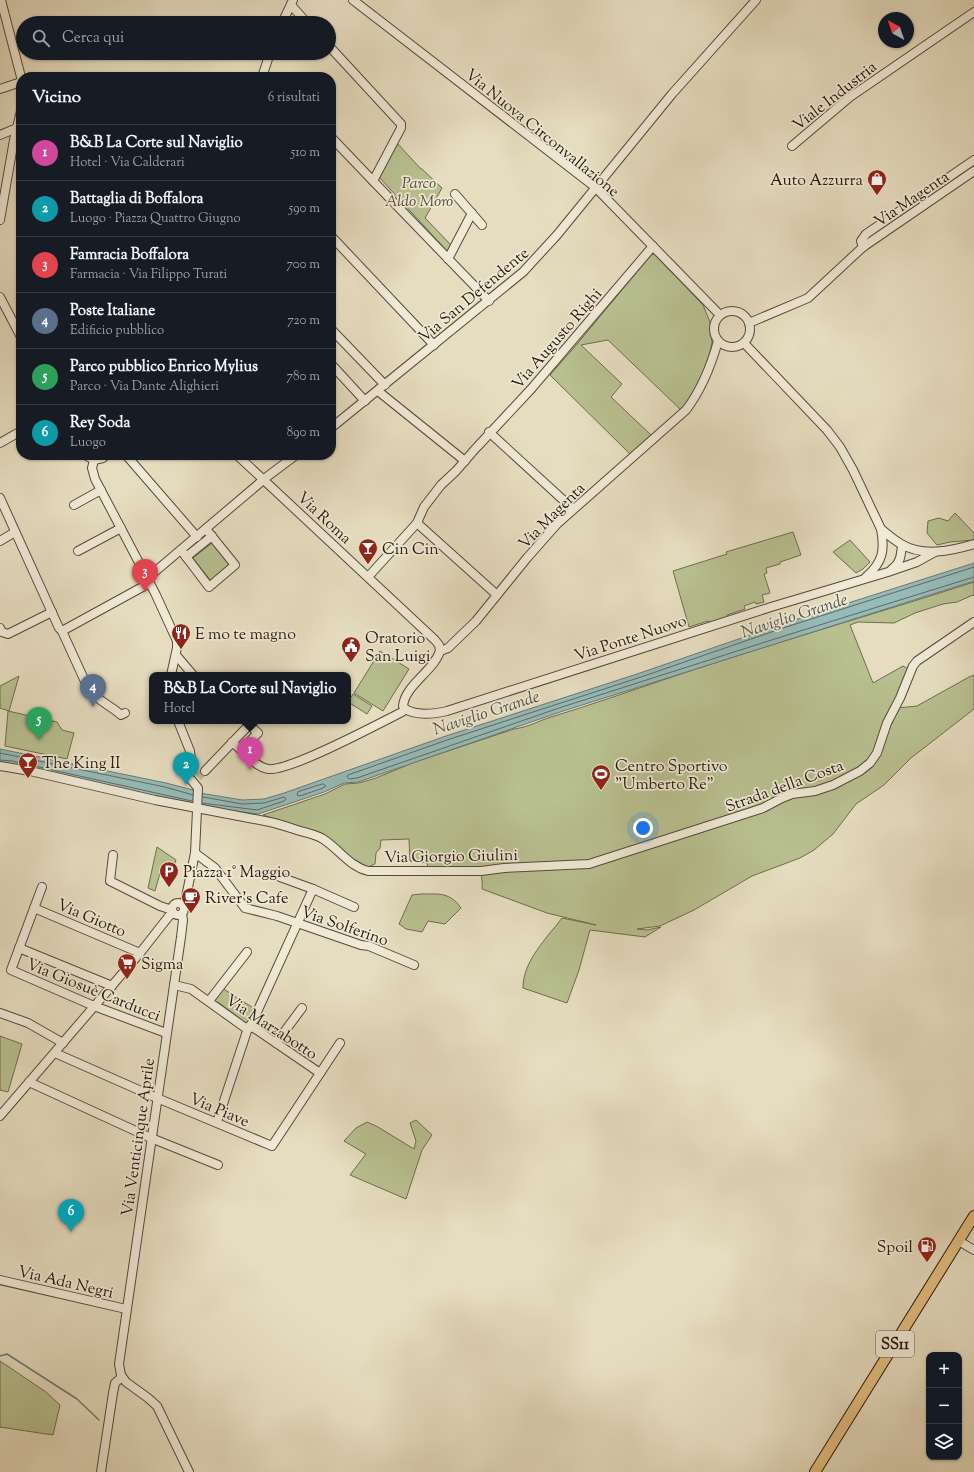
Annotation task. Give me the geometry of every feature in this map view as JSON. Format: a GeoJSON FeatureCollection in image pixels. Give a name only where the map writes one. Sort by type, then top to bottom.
{"type":"FeatureCollection","features":[{"type":"Feature","properties":{"kind":"main road","name":"SS11"},"geometry":{"type":"LineString","coordinates":[[815,1472],[974,1216]]}},
{"type":"Feature","properties":{"kind":"street"},"geometry":{"type":"LineString","coordinates":[[1,0],[16,56]]}},
{"type":"Feature","properties":{"kind":"street","name":"Via Nuova Circonvallazione"},"geometry":{"type":"LineString","coordinates":[[353,0],[595,188],[720,315]]}},
{"type":"Feature","properties":{"kind":"street","name":"Via San Defendente"},"geometry":{"type":"LineString","coordinates":[[336,423],[523,272],[541,253],[672,94],[756,0]]}},
{"type":"Feature","properties":{"kind":"street"},"geometry":{"type":"LineString","coordinates":[[285,16],[292,2],[303,16]]}},
{"type":"Feature","properties":{"kind":"street","name":"Viale Industria"},"geometry":{"type":"LineString","coordinates":[[792,146],[850,97],[974,12]]}},
{"type":"Feature","properties":{"kind":"street"},"geometry":{"type":"LineString","coordinates":[[336,54],[401,124],[401,128],[373,181]]}},
{"type":"Feature","properties":{"kind":"street"},"geometry":{"type":"LineString","coordinates":[[17,60],[20,72]]}},
{"type":"Feature","properties":{"kind":"street"},"geometry":{"type":"LineString","coordinates":[[264,72],[268,60]]}},
{"type":"Feature","properties":{"kind":"street"},"geometry":{"type":"LineString","coordinates":[[0,89],[16,84]]}},
{"type":"Feature","properties":{"kind":"street"},"geometry":{"type":"LineString","coordinates":[[0,135],[16,128]]}},
{"type":"Feature","properties":{"kind":"street"},"geometry":{"type":"LineString","coordinates":[[0,220],[3,181],[16,132]]}},
{"type":"Feature","properties":{"kind":"street"},"geometry":{"type":"LineString","coordinates":[[336,142],[488,301]]}},
{"type":"Feature","properties":{"kind":"street","name":"Via Magenta"},"geometry":{"type":"LineString","coordinates":[[863,247],[861,241],[866,234],[974,160]]}},
{"type":"Feature","properties":{"kind":"street","name":"Via Magenta"},"geometry":{"type":"LineString","coordinates":[[749,323],[808,298],[863,247],[974,172]]}},
{"type":"Feature","properties":{"kind":"street"},"geometry":{"type":"LineString","coordinates":[[455,194],[482,225]]}},
{"type":"Feature","properties":{"kind":"street"},"geometry":{"type":"LineString","coordinates":[[448,259],[472,213]]}},
{"type":"Feature","properties":{"kind":"street"},"geometry":{"type":"LineString","coordinates":[[336,241],[434,345]]}},
{"type":"Feature","properties":{"kind":"street","name":"Via Augusto Righi"},"geometry":{"type":"LineString","coordinates":[[368,577],[417,523],[424,507],[441,485],[465,461],[489,432],[532,388],[653,246]]}},
{"type":"Feature","properties":{"kind":"street"},"geometry":{"type":"LineString","coordinates":[[0,297],[16,327]]}},
{"type":"Feature","properties":{"kind":"street"},"geometry":{"type":"LineString","coordinates":[[737,311],[742,314],[749,323],[750,334],[744,343],[733,347],[722,345],[718,341],[714,330],[714,325],[720,315],[725,312],[737,311]]}},
{"type":"Feature","properties":{"kind":"street"},"geometry":{"type":"LineString","coordinates":[[336,335],[381,388],[465,461]]}},
{"type":"Feature","properties":{"kind":"street","name":"Via Magenta"},"geometry":{"type":"LineString","coordinates":[[405,709],[403,706],[406,696],[436,660],[440,651],[448,648],[458,640],[476,621],[546,535],[573,509],[686,410],[703,384],[712,364],[718,341]]}},
{"type":"Feature","properties":{"kind":"street"},"geometry":{"type":"LineString","coordinates":[[744,343],[827,430],[840,447],[853,470],[881,529],[883,546],[881,558]]}},
{"type":"Feature","properties":{"kind":"street"},"geometry":{"type":"LineString","coordinates":[[336,369],[365,401]]}},
{"type":"Feature","properties":{"kind":"street"},"geometry":{"type":"LineString","coordinates":[[489,432],[573,509]]}},
{"type":"Feature","properties":{"kind":"street"},"geometry":{"type":"LineString","coordinates":[[0,443],[16,435]]}},
{"type":"Feature","properties":{"kind":"street"},"geometry":{"type":"LineString","coordinates":[[94,460],[92,468],[101,490],[177,641],[176,655],[172,672]]}},
{"type":"Feature","properties":{"kind":"street"},"geometry":{"type":"LineString","coordinates":[[130,460],[197,537]]}},
{"type":"Feature","properties":{"kind":"street","name":"Via Roma"},"geometry":{"type":"LineString","coordinates":[[242,460],[439,645],[440,651]]}},
{"type":"Feature","properties":{"kind":"street"},"geometry":{"type":"LineString","coordinates":[[62,631],[146,585],[151,575],[290,460]]}},
{"type":"Feature","properties":{"kind":"street"},"geometry":{"type":"LineString","coordinates":[[74,505],[101,490]]}},
{"type":"Feature","properties":{"kind":"street"},"geometry":{"type":"LineString","coordinates":[[0,498],[89,690],[94,696],[115,709],[120,715],[125,713]]}},
{"type":"Feature","properties":{"kind":"street"},"geometry":{"type":"LineString","coordinates":[[417,523],[497,595]]}},
{"type":"Feature","properties":{"kind":"street"},"geometry":{"type":"LineString","coordinates":[[78,551],[121,528]]}},
{"type":"Feature","properties":{"kind":"street","name":"Via Ponte Nuovo"},"geometry":{"type":"LineString","coordinates":[[881,529],[900,544],[915,550],[935,552],[974,544]]}},
{"type":"Feature","properties":{"kind":"street"},"geometry":{"type":"LineString","coordinates":[[181,550],[209,587],[235,565],[206,530]]}},
{"type":"Feature","properties":{"kind":"street"},"geometry":{"type":"LineString","coordinates":[[0,541],[16,532]]}},
{"type":"Feature","properties":{"kind":"street"},"geometry":{"type":"LineString","coordinates":[[186,557],[212,536]]}},
{"type":"Feature","properties":{"kind":"street"},"geometry":{"type":"LineString","coordinates":[[888,572],[896,567],[900,560],[900,544]]}},
{"type":"Feature","properties":{"kind":"street","name":"Via Ponte Nuovo"},"geometry":{"type":"LineString","coordinates":[[864,578],[874,570],[890,547],[900,544]]}},
{"type":"Feature","properties":{"kind":"street","name":"Via Ponte Nuovo"},"geometry":{"type":"LineString","coordinates":[[405,709],[413,713],[433,714],[447,711],[742,616],[888,572],[917,562],[935,552]]}},
{"type":"Feature","properties":{"kind":"street"},"geometry":{"type":"LineString","coordinates":[[0,628],[2,632],[8,634],[52,612]]}},
{"type":"Feature","properties":{"kind":"street","name":"Strada della Costa"},"geometry":{"type":"LineString","coordinates":[[714,824],[763,808],[782,798],[825,788],[854,775],[866,766],[877,753],[887,723],[900,698],[913,666],[921,658],[974,622]]}},
{"type":"Feature","properties":{"kind":"street"},"geometry":{"type":"LineString","coordinates":[[176,655],[190,672]]}},
{"type":"Feature","properties":{"kind":"street"},"geometry":{"type":"LineString","coordinates":[[232,742],[260,767],[276,769],[312,756],[402,712],[405,709]]}},
{"type":"Feature","properties":{"kind":"street","name":"Via Venticinque Aprile"},"geometry":{"type":"LineString","coordinates":[[122,1377],[119,1364],[126,1309],[181,937],[183,911],[195,853],[197,807],[191,758],[190,751],[179,724]]}},
{"type":"Feature","properties":{"kind":"street"},"geometry":{"type":"LineString","coordinates":[[205,771],[232,742],[245,724]]}},
{"type":"Feature","properties":{"kind":"street"},"geometry":{"type":"LineString","coordinates":[[241,750],[258,733],[247,724]]}},
{"type":"Feature","properties":{"kind":"street","name":"Via Giorgio Giulini"},"geometry":{"type":"LineString","coordinates":[[0,766],[270,822],[314,834],[334,847],[354,866],[368,871],[481,871],[504,868],[589,864],[714,824]]}},
{"type":"Feature","properties":{"kind":"street","name":"Via Solferino"},"geometry":{"type":"LineString","coordinates":[[195,853],[215,868],[245,908],[277,916],[361,945],[369,946],[414,965]]}},
{"type":"Feature","properties":{"kind":"street"},"geometry":{"type":"LineString","coordinates":[[113,854],[110,881],[170,910]]}},
{"type":"Feature","properties":{"kind":"street"},"geometry":{"type":"LineString","coordinates":[[280,877],[313,889],[354,907]]}},
{"type":"Feature","properties":{"kind":"street"},"geometry":{"type":"LineString","coordinates":[[42,887],[19,948],[112,986]]}},
{"type":"Feature","properties":{"kind":"street"},"geometry":{"type":"LineString","coordinates":[[217,1122],[248,1028],[298,924],[313,889]]}},
{"type":"Feature","properties":{"kind":"street"},"geometry":{"type":"LineString","coordinates":[[0,1116],[140,953],[164,923],[172,907],[176,904],[181,904],[183,911]]}},
{"type":"Feature","properties":{"kind":"street","name":"Via Giotto"},"geometry":{"type":"LineString","coordinates":[[34,908],[140,953]]}},
{"type":"Feature","properties":{"kind":"street","name":"Via Giosuè Carducci"},"geometry":{"type":"LineString","coordinates":[[19,948],[11,970],[94,1006],[166,1033]]}},
{"type":"Feature","properties":{"kind":"street","name":"Via Marzabotto"},"geometry":{"type":"LineString","coordinates":[[209,1001],[247,952]]}},
{"type":"Feature","properties":{"kind":"street","name":"Via Marzabotto"},"geometry":{"type":"LineString","coordinates":[[174,985],[191,989],[244,1027],[254,1028],[320,1073]]}},
{"type":"Feature","properties":{"kind":"street"},"geometry":{"type":"LineString","coordinates":[[276,1043],[302,1008]]}},
{"type":"Feature","properties":{"kind":"street"},"geometry":{"type":"LineString","coordinates":[[0,1013],[28,1023],[63,1043]]}},
{"type":"Feature","properties":{"kind":"street"},"geometry":{"type":"LineString","coordinates":[[320,1073],[340,1043]]}},
{"type":"Feature","properties":{"kind":"street","name":"Via Piave"},"geometry":{"type":"LineString","coordinates":[[55,1053],[272,1146],[320,1073]]}},
{"type":"Feature","properties":{"kind":"street"},"geometry":{"type":"LineString","coordinates":[[29,1082],[151,1138],[218,1165]]}},
{"type":"Feature","properties":{"kind":"street"},"geometry":{"type":"LineString","coordinates":[[959,1241],[974,1250]]}},
{"type":"Feature","properties":{"kind":"street","name":"Via Ada Negri"},"geometry":{"type":"LineString","coordinates":[[0,1280],[126,1309]]}},
{"type":"Feature","properties":{"kind":"street"},"geometry":{"type":"LineString","coordinates":[[101,1472],[115,1383],[122,1377],[129,1386],[148,1398],[157,1406],[189,1472]]}},
{"type":"Feature","properties":{"kind":"green space","name":"Parco Aldo Moro"},"geometry":{"type":"Polygon","coordinates":[[[397,143],[420,168],[442,188],[425,218],[451,245],[447,251],[379,177],[397,143]]]}},
{"type":"Feature","properties":{"kind":"green space"},"geometry":{"type":"Polygon","coordinates":[[[654,254],[703,305],[710,322],[712,343],[706,370],[682,411],[608,340],[581,345],[622,384],[611,397],[652,436],[630,454],[550,375],[651,255],[654,254]]]}},
{"type":"Feature","properties":{"kind":"green space"},"geometry":{"type":"Polygon","coordinates":[[[955,513],[974,533],[974,540],[950,542],[937,545],[927,533],[928,521],[939,518],[948,521],[955,513]]]}},
{"type":"Feature","properties":{"kind":"green space"},"geometry":{"type":"Polygon","coordinates":[[[793,532],[801,555],[766,568],[767,573],[764,574],[770,593],[762,595],[764,602],[756,604],[755,602],[744,606],[745,609],[727,615],[727,618],[711,623],[708,621],[689,627],[673,571],[727,554],[726,552],[793,532]]]}},
{"type":"Feature","properties":{"kind":"green space"},"geometry":{"type":"Polygon","coordinates":[[[850,540],[870,562],[856,573],[833,552],[850,540]]]}},
{"type":"Feature","properties":{"kind":"green space"},"geometry":{"type":"Polygon","coordinates":[[[212,543],[230,565],[211,581],[193,558],[212,543]]]}},
{"type":"Feature","properties":{"kind":"green space"},"geometry":{"type":"Polygon","coordinates":[[[974,582],[974,596],[973,595],[957,602],[943,604],[915,613],[894,623],[858,622],[850,625],[873,683],[903,666],[909,669],[919,662],[897,708],[917,706],[974,675],[974,709],[911,758],[884,785],[856,804],[833,834],[814,850],[800,858],[752,876],[694,910],[660,926],[637,929],[647,930],[661,927],[645,937],[590,930],[579,970],[567,1003],[523,988],[527,969],[536,951],[562,918],[596,925],[547,913],[482,889],[481,871],[429,871],[427,863],[410,861],[409,839],[381,840],[380,848],[376,853],[375,864],[368,867],[354,863],[294,825],[263,815],[325,794],[345,784],[359,783],[376,778],[415,762],[707,665],[974,582]]]}},
{"type":"Feature","properties":{"kind":"green space"},"geometry":{"type":"Polygon","coordinates":[[[380,651],[409,669],[383,711],[354,693],[380,651]]]}},
{"type":"Feature","properties":{"kind":"green space"},"geometry":{"type":"Polygon","coordinates":[[[19,676],[9,711],[0,708],[0,686],[19,676]]]}},
{"type":"Feature","properties":{"kind":"green space"},"geometry":{"type":"Polygon","coordinates":[[[353,694],[372,706],[367,714],[351,704],[351,697],[353,694]]]}},
{"type":"Feature","properties":{"kind":"green space"},"geometry":{"type":"Polygon","coordinates":[[[8,711],[57,722],[62,730],[74,733],[67,759],[5,746],[8,711]]]}},
{"type":"Feature","properties":{"kind":"green space"},"geometry":{"type":"Polygon","coordinates":[[[157,847],[176,860],[173,868],[162,866],[155,891],[148,888],[157,847]]]}},
{"type":"Feature","properties":{"kind":"green space"},"geometry":{"type":"Polygon","coordinates":[[[412,895],[444,895],[453,899],[461,908],[445,924],[428,921],[422,932],[406,929],[399,924],[412,895]]]}},
{"type":"Feature","properties":{"kind":"green space"},"geometry":{"type":"Polygon","coordinates":[[[222,988],[255,1009],[247,1023],[242,1022],[243,1021],[218,1002],[217,1003],[214,1001],[222,988]]]}},
{"type":"Feature","properties":{"kind":"green space"},"geometry":{"type":"Polygon","coordinates":[[[0,1036],[22,1044],[8,1092],[0,1090],[0,1036]]]}},
{"type":"Feature","properties":{"kind":"green space"},"geometry":{"type":"Polygon","coordinates":[[[416,1120],[432,1135],[422,1150],[406,1199],[350,1175],[366,1154],[344,1141],[356,1128],[367,1122],[414,1149],[416,1141],[410,1123],[416,1120]]]}},
{"type":"Feature","properties":{"kind":"green space"},"geometry":{"type":"Polygon","coordinates":[[[0,1361],[46,1392],[60,1405],[53,1435],[0,1427],[0,1361]]]}},
{"type":"Feature","properties":{"kind":"water"},"geometry":{"type":"Polygon","coordinates":[[[974,563],[974,581],[560,712],[358,782],[344,783],[324,792],[258,814],[200,806],[0,764],[0,749],[166,783],[193,790],[194,792],[242,800],[264,799],[446,736],[640,673],[779,625],[974,563]]]}},
{"type":"Feature","properties":{"kind":"waterway"},"geometry":{"type":"LineString","coordinates":[[0,1356],[7,1354],[77,1399],[99,1420]]}},
{"type":"Feature","properties":{"kind":"tunnel"},"geometry":{"type":"LineString","coordinates":[[198,777],[205,771]]}},
{"type":"Feature","properties":{"kind":"place","name":"Auto Azzurra"},"geometry":{"type":"Point","coordinates":[877,196]}},
{"type":"Feature","properties":{"kind":"place","name":"Cin Cin"},"geometry":{"type":"Point","coordinates":[368,565]}},
{"type":"Feature","properties":{"kind":"place","name":"Famracia Boffalora"},"geometry":{"type":"Point","coordinates":[145,592]}},
{"type":"Feature","properties":{"kind":"place","name":"E mo te magno"},"geometry":{"type":"Point","coordinates":[181,650]}},
{"type":"Feature","properties":{"kind":"place","name":"Oratorio San Luigi"},"geometry":{"type":"Point","coordinates":[351,663]}},
{"type":"Feature","properties":{"kind":"place","name":"Poste Italiane"},"geometry":{"type":"Point","coordinates":[93,707]}},
{"type":"Feature","properties":{"kind":"place","name":"Parco pubblico Enrico Mylius"},"geometry":{"type":"Point","coordinates":[39,740]}},
{"type":"Feature","properties":{"kind":"place","name":"B&B La Corte sul Naviglio"},"geometry":{"type":"Point","coordinates":[250,770]}},
{"type":"Feature","properties":{"kind":"place","name":"The King II"},"geometry":{"type":"Point","coordinates":[28,779]}},
{"type":"Feature","properties":{"kind":"place","name":"Battaglia di Boffalora"},"geometry":{"type":"Point","coordinates":[186,785]}},
{"type":"Feature","properties":{"kind":"place","name":"Centro Sportivo \"Umberto Re\""},"geometry":{"type":"Point","coordinates":[601,791]}},
{"type":"Feature","properties":{"kind":"place","name":"Piazza 1° Maggio"},"geometry":{"type":"Point","coordinates":[169,888]}},
{"type":"Feature","properties":{"kind":"place","name":"River's Cafe"},"geometry":{"type":"Point","coordinates":[191,914]}},
{"type":"Feature","properties":{"kind":"place","name":"Sigma"},"geometry":{"type":"Point","coordinates":[127,980]}},
{"type":"Feature","properties":{"kind":"place","name":"Rey Soda"},"geometry":{"type":"Point","coordinates":[71,1232]}},
{"type":"Feature","properties":{"kind":"place","name":"Spoil"},"geometry":{"type":"Point","coordinates":[927,1263]}},
{"type":"Feature","properties":{"kind":"water label","name":"Naviglio Grande"},"geometry":{"type":"Point","coordinates":[794,615]}},
{"type":"Feature","properties":{"kind":"water label","name":"Naviglio Grande"},"geometry":{"type":"Point","coordinates":[486,712]}}]}
